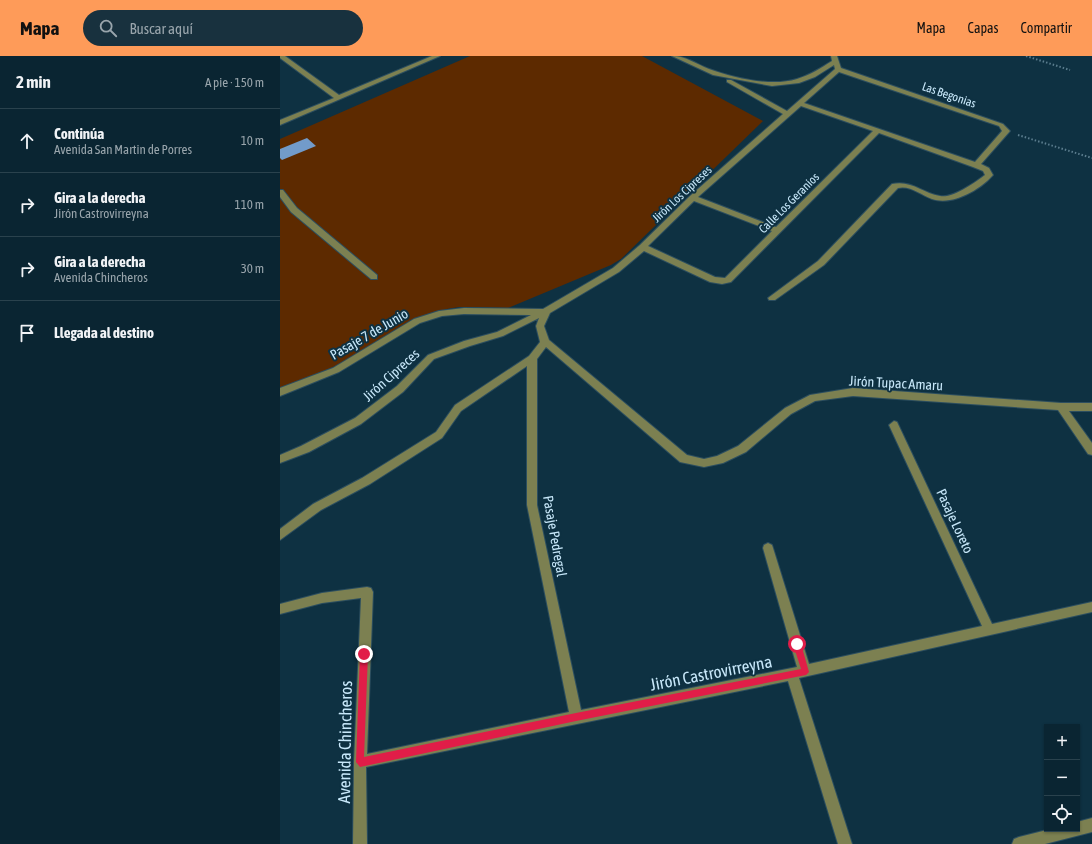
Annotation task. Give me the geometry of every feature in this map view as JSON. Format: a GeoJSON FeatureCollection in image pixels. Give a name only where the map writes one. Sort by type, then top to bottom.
{"type":"FeatureCollection","features":[{"type":"Feature","properties":{"kind":"street"},"geometry":{"type":"LineString","coordinates":[[281,56],[339,98]]}},
{"type":"Feature","properties":{"kind":"street"},"geometry":{"type":"LineString","coordinates":[[416,56],[425,62]]}},
{"type":"Feature","properties":{"kind":"street"},"geometry":{"type":"LineString","coordinates":[[280,123],[437,56]]}},
{"type":"Feature","properties":{"kind":"street"},"geometry":{"type":"LineString","coordinates":[[675,56],[750,92],[786,113]]}},
{"type":"Feature","properties":{"kind":"street"},"geometry":{"type":"LineString","coordinates":[[709,71],[739,79],[772,84],[792,82],[808,78],[836,62]]}},
{"type":"Feature","properties":{"kind":"street","name":"Jirón Los Cipreses"},"geometry":{"type":"LineString","coordinates":[[546,311],[616,270],[643,247],[693,198],[786,113],[799,103],[836,62]]}},
{"type":"Feature","properties":{"kind":"street","name":"Las Begonias"},"geometry":{"type":"LineString","coordinates":[[836,62],[1001,125],[1006,131]]}},
{"type":"Feature","properties":{"kind":"street"},"geometry":{"type":"LineString","coordinates":[[772,298],[821,263],[895,186],[900,184],[905,185],[937,197],[948,198],[982,182],[989,175],[986,170],[976,165],[799,103]]}},
{"type":"Feature","properties":{"kind":"street","name":"Calle Los Geranios"},"geometry":{"type":"LineString","coordinates":[[643,247],[713,280],[728,280],[877,131]]}},
{"type":"Feature","properties":{"kind":"street"},"geometry":{"type":"LineString","coordinates":[[976,165],[1006,131]]}},
{"type":"Feature","properties":{"kind":"street"},"geometry":{"type":"LineString","coordinates":[[280,192],[294,210],[374,277]]}},
{"type":"Feature","properties":{"kind":"street"},"geometry":{"type":"LineString","coordinates":[[693,198],[778,231]]}},
{"type":"Feature","properties":{"kind":"street","name":"Pasaje 7 de Junio"},"geometry":{"type":"LineString","coordinates":[[280,392],[336,370],[417,321],[442,313],[464,311],[546,311]]}},
{"type":"Feature","properties":{"kind":"street"},"geometry":{"type":"LineString","coordinates":[[280,535],[317,507],[366,481],[439,435],[458,408],[532,358],[545,342],[540,326],[546,311]]}},
{"type":"Feature","properties":{"kind":"street","name":"Jirón Cipreces"},"geometry":{"type":"LineString","coordinates":[[280,459],[305,449],[358,421],[400,389],[431,357],[467,342],[500,334],[546,311]]}},
{"type":"Feature","properties":{"kind":"street","name":"Jirón Tupac Amaru"},"geometry":{"type":"LineString","coordinates":[[545,342],[684,459],[704,463],[719,460],[742,449],[788,411],[814,398],[853,392],[1061,407],[1092,407]]}},
{"type":"Feature","properties":{"kind":"street","name":"Pasaje Pedregal"},"geometry":{"type":"LineString","coordinates":[[532,358],[532,505],[576,717]]}},
{"type":"Feature","properties":{"kind":"street"},"geometry":{"type":"LineString","coordinates":[[1061,407],[1092,451]]}},
{"type":"Feature","properties":{"kind":"street","name":"Pasaje Loreto"},"geometry":{"type":"LineString","coordinates":[[894,425],[989,629]]}},
{"type":"Feature","properties":{"kind":"street"},"geometry":{"type":"LineString","coordinates":[[768,548],[806,672]]}},
{"type":"Feature","properties":{"kind":"street","name":"Avenida Chincheros"},"geometry":{"type":"LineString","coordinates":[[280,609],[322,598],[367,592],[360,762],[360,844]]}},
{"type":"Feature","properties":{"kind":"street","name":"Jirón Castrovirreyna"},"geometry":{"type":"LineString","coordinates":[[360,762],[576,717],[806,672],[989,629],[1092,607]]}},
{"type":"Feature","properties":{"kind":"street"},"geometry":{"type":"LineString","coordinates":[[792,674],[845,844]]}},
{"type":"Feature","properties":{"kind":"street"},"geometry":{"type":"LineString","coordinates":[[1019,844],[1092,825]]}},
{"type":"Feature","properties":{"kind":"path"},"geometry":{"type":"LineString","coordinates":[[1026,56],[1070,70]]}},
{"type":"Feature","properties":{"kind":"path"},"geometry":{"type":"LineString","coordinates":[[1006,131],[1092,158]]}},
{"type":"Feature","properties":{"kind":"shaded area"},"geometry":{"type":"Polygon","coordinates":[[[470,56],[642,56],[763,121],[621,259],[611,265],[508,308],[459,307],[413,319],[336,366],[280,390],[280,139],[470,56]]]}},
{"type":"Feature","properties":{"kind":"building"},"geometry":{"type":"Polygon","coordinates":[[[307,138],[316,146],[282,160],[280,158],[280,149],[307,138]]]}},
{"type":"Feature","properties":{"kind":"route"},"geometry":{"type":"LineString","coordinates":[[364,654],[360,762],[576,717],[806,672],[797,644]]}}]}
